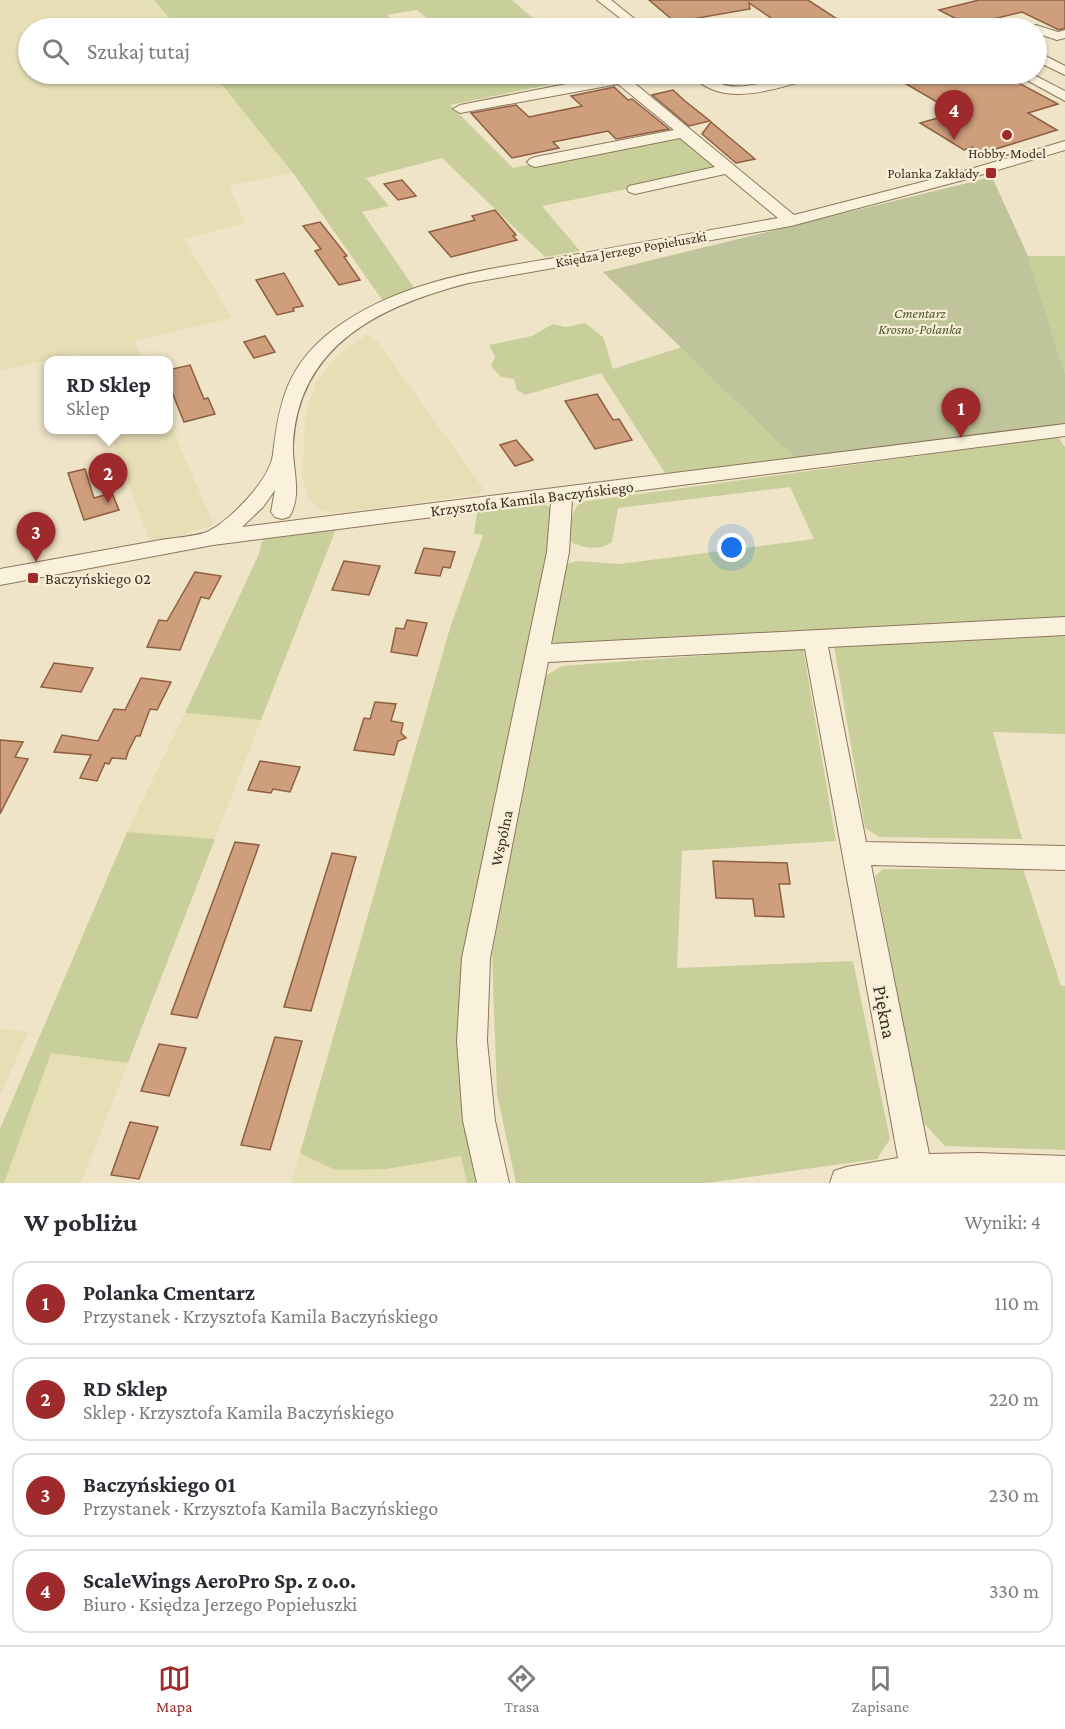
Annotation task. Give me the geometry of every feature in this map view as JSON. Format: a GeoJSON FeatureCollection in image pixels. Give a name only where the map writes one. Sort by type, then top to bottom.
{"type":"FeatureCollection","features":[{"type":"Feature","properties":{"kind":"street"},"geometry":{"type":"LineString","coordinates":[[603,0],[626,18]]}},
{"type":"Feature","properties":{"kind":"street"},"geometry":{"type":"LineString","coordinates":[[1047,33],[1057,36],[1065,34]]}},
{"type":"Feature","properties":{"kind":"street"},"geometry":{"type":"LineString","coordinates":[[1047,61],[1065,71]]}},
{"type":"Feature","properties":{"kind":"street"},"geometry":{"type":"LineString","coordinates":[[460,109],[586,84]]}},
{"type":"Feature","properties":{"kind":"street"},"geometry":{"type":"LineString","coordinates":[[626,84],[727,169]]}},
{"type":"Feature","properties":{"kind":"street"},"geometry":{"type":"LineString","coordinates":[[712,84],[717,88],[744,90],[770,84]]}},
{"type":"Feature","properties":{"kind":"street"},"geometry":{"type":"LineString","coordinates":[[1041,84],[1065,97]]}},
{"type":"Feature","properties":{"kind":"street"},"geometry":{"type":"LineString","coordinates":[[535,162],[683,133],[791,221]]}},
{"type":"Feature","properties":{"kind":"street","name":"Księdza Jerzego Popiełuszki"},"geometry":{"type":"LineString","coordinates":[[282,512],[286,481],[283,456],[290,404],[297,383],[315,358],[340,334],[385,304],[441,284],[469,278],[791,221],[962,176],[1065,144]]}},
{"type":"Feature","properties":{"kind":"street"},"geometry":{"type":"LineString","coordinates":[[635,189],[727,169]]}},
{"type":"Feature","properties":{"kind":"street","name":"Krzysztofa Kamila Baczyńskiego"},"geometry":{"type":"LineString","coordinates":[[0,577],[213,538],[1065,430]]}},
{"type":"Feature","properties":{"kind":"street","name":"Księdza Jerzego Popiełuszki"},"geometry":{"type":"LineString","coordinates":[[213,538],[240,519],[257,502],[267,489],[283,456]]}},
{"type":"Feature","properties":{"kind":"street","name":"Wspólna"},"geometry":{"type":"LineString","coordinates":[[493,1183],[479,1121],[472,1041],[476,958],[558,552],[562,494]]}},
{"type":"Feature","properties":{"kind":"street"},"geometry":{"type":"LineString","coordinates":[[257,502],[256,521],[261,532],[282,512],[288,519],[312,525]]}},
{"type":"Feature","properties":{"kind":"street"},"geometry":{"type":"LineString","coordinates":[[538,654],[1065,626]]}},
{"type":"Feature","properties":{"kind":"street","name":"Piękna"},"geometry":{"type":"LineString","coordinates":[[815,641],[909,1139],[918,1171]]}},
{"type":"Feature","properties":{"kind":"street"},"geometry":{"type":"LineString","coordinates":[[854,853],[1065,858]]}},
{"type":"Feature","properties":{"kind":"street"},"geometry":{"type":"LineString","coordinates":[[846,1183],[918,1171],[978,1169],[1065,1172]]}},
{"type":"Feature","properties":{"kind":"shaded area"},"geometry":{"type":"Polygon","coordinates":[[[0,0],[153,0],[168,18],[18,18],[18,84],[220,84],[293,173],[229,186],[245,223],[184,239],[232,318],[134,341],[140,356],[80,356],[79,353],[66,356],[44,356],[44,361],[0,371],[0,0]]]}},
{"type":"Feature","properties":{"kind":"shaded area"},"geometry":{"type":"Polygon","coordinates":[[[366,335],[377,341],[485,491],[479,494],[333,513],[319,509],[308,497],[302,476],[306,411],[317,381],[334,360],[366,335]]]}},
{"type":"Feature","properties":{"kind":"shaded area"},"geometry":{"type":"Polygon","coordinates":[[[173,431],[214,525],[151,544],[110,434],[173,434],[173,431]]]}},
{"type":"Feature","properties":{"kind":"shaded area"},"geometry":{"type":"Polygon","coordinates":[[[185,713],[261,720],[215,839],[127,832],[185,713]]]}},
{"type":"Feature","properties":{"kind":"shaded area"},"geometry":{"type":"Polygon","coordinates":[[[0,1029],[28,1032],[0,1096],[0,1029]]]}},
{"type":"Feature","properties":{"kind":"shaded area"},"geometry":{"type":"Polygon","coordinates":[[[51,1053],[128,1063],[81,1183],[4,1183],[51,1053]]]}},
{"type":"Feature","properties":{"kind":"shaded area"},"geometry":{"type":"Polygon","coordinates":[[[300,1153],[335,1170],[387,1169],[461,1155],[467,1183],[291,1183],[300,1153]]]}},
{"type":"Feature","properties":{"kind":"green space"},"geometry":{"type":"Polygon","coordinates":[[[154,0],[512,0],[533,18],[427,18],[417,10],[387,15],[390,18],[169,18],[154,0]]]}},
{"type":"Feature","properties":{"kind":"green space"},"geometry":{"type":"Polygon","coordinates":[[[221,84],[552,84],[450,105],[513,168],[683,133],[727,169],[542,206],[580,251],[545,257],[442,158],[366,178],[389,206],[362,212],[417,292],[385,304],[293,173],[221,84]]]}},
{"type":"Feature","properties":{"kind":"green space","name":"Cmentarz Krosno-Polanka"},"geometry":{"type":"Polygon","coordinates":[[[992,177],[1028,256],[1065,374],[1065,427],[797,460],[603,272],[992,177]]]}},
{"type":"Feature","properties":{"kind":"green space"},"geometry":{"type":"Polygon","coordinates":[[[1028,256],[1065,256],[1065,374],[1028,256]]]}},
{"type":"Feature","properties":{"kind":"green space"},"geometry":{"type":"Polygon","coordinates":[[[585,323],[603,337],[613,369],[682,347],[797,460],[665,473],[601,373],[525,395],[517,390],[514,379],[501,377],[491,366],[495,357],[489,345],[532,336],[553,324],[565,327],[585,323]]]}},
{"type":"Feature","properties":{"kind":"green space"},"geometry":{"type":"Polygon","coordinates":[[[1058,437],[1065,447],[1065,618],[565,647],[554,643],[551,637],[563,569],[569,563],[578,561],[619,564],[814,539],[790,487],[618,508],[612,542],[597,548],[572,543],[570,538],[570,522],[580,502],[1058,437]]]}},
{"type":"Feature","properties":{"kind":"green space"},"geometry":{"type":"Polygon","coordinates":[[[545,504],[553,510],[554,518],[473,912],[477,1183],[467,1183],[461,1156],[387,1169],[335,1170],[300,1153],[450,628],[483,535],[474,534],[477,512],[545,504]]]}},
{"type":"Feature","properties":{"kind":"green space"},"geometry":{"type":"Polygon","coordinates":[[[336,529],[261,720],[185,713],[258,556],[263,539],[336,529]]]}},
{"type":"Feature","properties":{"kind":"green space"},"geometry":{"type":"Polygon","coordinates":[[[1065,635],[1065,734],[993,732],[1022,839],[879,837],[865,828],[834,646],[1065,635]]]}},
{"type":"Feature","properties":{"kind":"green space"},"geometry":{"type":"Polygon","coordinates":[[[803,648],[836,841],[682,851],[677,968],[853,961],[890,1139],[877,1159],[707,1183],[516,1183],[497,1094],[492,954],[544,677],[562,666],[803,648]]]}},
{"type":"Feature","properties":{"kind":"green space"},"geometry":{"type":"Polygon","coordinates":[[[127,832],[215,839],[128,1063],[51,1053],[4,1183],[0,1183],[0,1129],[127,832]]]}},
{"type":"Feature","properties":{"kind":"green space"},"geometry":{"type":"Polygon","coordinates":[[[883,869],[1023,869],[1061,986],[1065,986],[1065,1150],[945,1146],[921,1120],[875,876],[883,869]]]}},
{"type":"Feature","properties":{"kind":"building"},"geometry":{"type":"Polygon","coordinates":[[[649,0],[808,0],[836,18],[771,18],[749,3],[750,9],[698,18],[670,18],[649,0]]]}},
{"type":"Feature","properties":{"kind":"building"},"geometry":{"type":"Polygon","coordinates":[[[979,0],[1065,0],[1065,28],[1059,30],[1047,24],[1047,18],[1034,18],[1022,12],[997,18],[954,18],[939,10],[979,0]]]}},
{"type":"Feature","properties":{"kind":"building"},"geometry":{"type":"Polygon","coordinates":[[[906,84],[1021,84],[1058,104],[1028,113],[1057,130],[983,153],[972,147],[964,150],[920,123],[956,113],[906,84]]]}},
{"type":"Feature","properties":{"kind":"building"},"geometry":{"type":"Polygon","coordinates":[[[614,87],[628,100],[632,99],[669,129],[616,139],[608,131],[553,142],[559,148],[512,158],[471,113],[516,105],[529,117],[582,106],[571,96],[614,87]]]}},
{"type":"Feature","properties":{"kind":"building"},"geometry":{"type":"Polygon","coordinates":[[[673,90],[710,121],[689,126],[652,95],[673,90]]]}},
{"type":"Feature","properties":{"kind":"building"},"geometry":{"type":"Polygon","coordinates":[[[711,122],[755,159],[736,163],[702,134],[711,122]]]}},
{"type":"Feature","properties":{"kind":"building"},"geometry":{"type":"Polygon","coordinates":[[[402,180],[416,196],[398,200],[384,184],[402,180]]]}},
{"type":"Feature","properties":{"kind":"building"},"geometry":{"type":"Polygon","coordinates":[[[495,210],[516,235],[513,236],[517,240],[451,257],[429,232],[475,220],[472,216],[495,210]]]}},
{"type":"Feature","properties":{"kind":"building"},"geometry":{"type":"Polygon","coordinates":[[[320,222],[347,256],[344,257],[360,280],[339,285],[315,251],[321,249],[303,226],[320,222]]]}},
{"type":"Feature","properties":{"kind":"building"},"geometry":{"type":"Polygon","coordinates":[[[284,273],[303,306],[277,315],[256,280],[284,273]]]}},
{"type":"Feature","properties":{"kind":"building"},"geometry":{"type":"Polygon","coordinates":[[[265,336],[275,352],[254,358],[244,342],[265,336]]]}},
{"type":"Feature","properties":{"kind":"building"},"geometry":{"type":"Polygon","coordinates":[[[190,365],[204,399],[208,398],[215,414],[184,422],[173,394],[173,369],[190,365]]]}},
{"type":"Feature","properties":{"kind":"building"},"geometry":{"type":"Polygon","coordinates":[[[597,394],[613,420],[619,419],[632,440],[595,449],[565,401],[597,394]]]}},
{"type":"Feature","properties":{"kind":"building"},"geometry":{"type":"Polygon","coordinates":[[[516,440],[533,460],[515,466],[500,445],[516,440]]]}},
{"type":"Feature","properties":{"kind":"building"},"geometry":{"type":"Polygon","coordinates":[[[85,469],[94,498],[112,493],[119,510],[84,520],[68,473],[85,469]]]}},
{"type":"Feature","properties":{"kind":"building"},"geometry":{"type":"Polygon","coordinates":[[[424,548],[455,552],[450,568],[443,567],[440,576],[415,573],[424,548]]]}},
{"type":"Feature","properties":{"kind":"building"},"geometry":{"type":"Polygon","coordinates":[[[344,561],[380,566],[369,595],[332,590],[344,561]]]}},
{"type":"Feature","properties":{"kind":"building"},"geometry":{"type":"Polygon","coordinates":[[[195,572],[221,576],[209,599],[201,597],[180,650],[147,647],[159,620],[167,621],[195,572]]]}},
{"type":"Feature","properties":{"kind":"building"},"geometry":{"type":"Polygon","coordinates":[[[407,620],[427,623],[417,656],[391,652],[396,628],[404,629],[407,620]]]}},
{"type":"Feature","properties":{"kind":"building"},"geometry":{"type":"Polygon","coordinates":[[[54,663],[93,668],[81,692],[41,687],[54,663]]]}},
{"type":"Feature","properties":{"kind":"building"},"geometry":{"type":"Polygon","coordinates":[[[141,678],[171,682],[157,710],[150,709],[140,736],[136,736],[126,759],[112,758],[109,764],[105,763],[97,781],[80,778],[91,755],[54,752],[62,735],[98,741],[114,709],[125,710],[141,678]]]}},
{"type":"Feature","properties":{"kind":"building"},"geometry":{"type":"Polygon","coordinates":[[[375,702],[396,704],[391,721],[403,723],[401,733],[406,738],[398,741],[394,755],[354,750],[364,718],[370,719],[375,702]]]}},
{"type":"Feature","properties":{"kind":"building"},"geometry":{"type":"Polygon","coordinates":[[[0,740],[23,742],[15,757],[28,759],[0,814],[0,740]]]}},
{"type":"Feature","properties":{"kind":"building"},"geometry":{"type":"Polygon","coordinates":[[[260,761],[300,767],[290,792],[273,789],[271,793],[248,790],[260,761]]]}},
{"type":"Feature","properties":{"kind":"building"},"geometry":{"type":"Polygon","coordinates":[[[235,842],[259,845],[197,1018],[171,1014],[235,842]]]}},
{"type":"Feature","properties":{"kind":"building"},"geometry":{"type":"Polygon","coordinates":[[[332,853],[356,857],[311,1011],[284,1007],[332,853]]]}},
{"type":"Feature","properties":{"kind":"building"},"geometry":{"type":"Polygon","coordinates":[[[713,861],[787,863],[790,884],[779,884],[784,917],[755,916],[753,899],[716,898],[713,861]]]}},
{"type":"Feature","properties":{"kind":"building"},"geometry":{"type":"Polygon","coordinates":[[[275,1037],[302,1041],[270,1150],[241,1145],[275,1037]]]}},
{"type":"Feature","properties":{"kind":"building"},"geometry":{"type":"Polygon","coordinates":[[[159,1044],[186,1048],[169,1096],[141,1091],[159,1044]]]}},
{"type":"Feature","properties":{"kind":"building"},"geometry":{"type":"Polygon","coordinates":[[[130,1122],[158,1127],[139,1179],[111,1175],[130,1122]]]}},
{"type":"Feature","properties":{"kind":"place","name":"Hobby-Model"},"geometry":{"type":"Point","coordinates":[1007,135]}},
{"type":"Feature","properties":{"kind":"place","name":"ScaleWings AeroPro Sp. z o.o."},"geometry":{"type":"Point","coordinates":[954,140]}},
{"type":"Feature","properties":{"kind":"place","name":"Polanka Zakłady"},"geometry":{"type":"Point","coordinates":[991,173]}},
{"type":"Feature","properties":{"kind":"place","name":"Polanka Cmentarz"},"geometry":{"type":"Point","coordinates":[961,438]}},
{"type":"Feature","properties":{"kind":"place","name":"RD Sklep"},"geometry":{"type":"Point","coordinates":[108,503]}},
{"type":"Feature","properties":{"kind":"place","name":"Baczyńskiego 01"},"geometry":{"type":"Point","coordinates":[36,562]}},
{"type":"Feature","properties":{"kind":"place","name":"Baczyńskiego 02"},"geometry":{"type":"Point","coordinates":[33,578]}}]}
